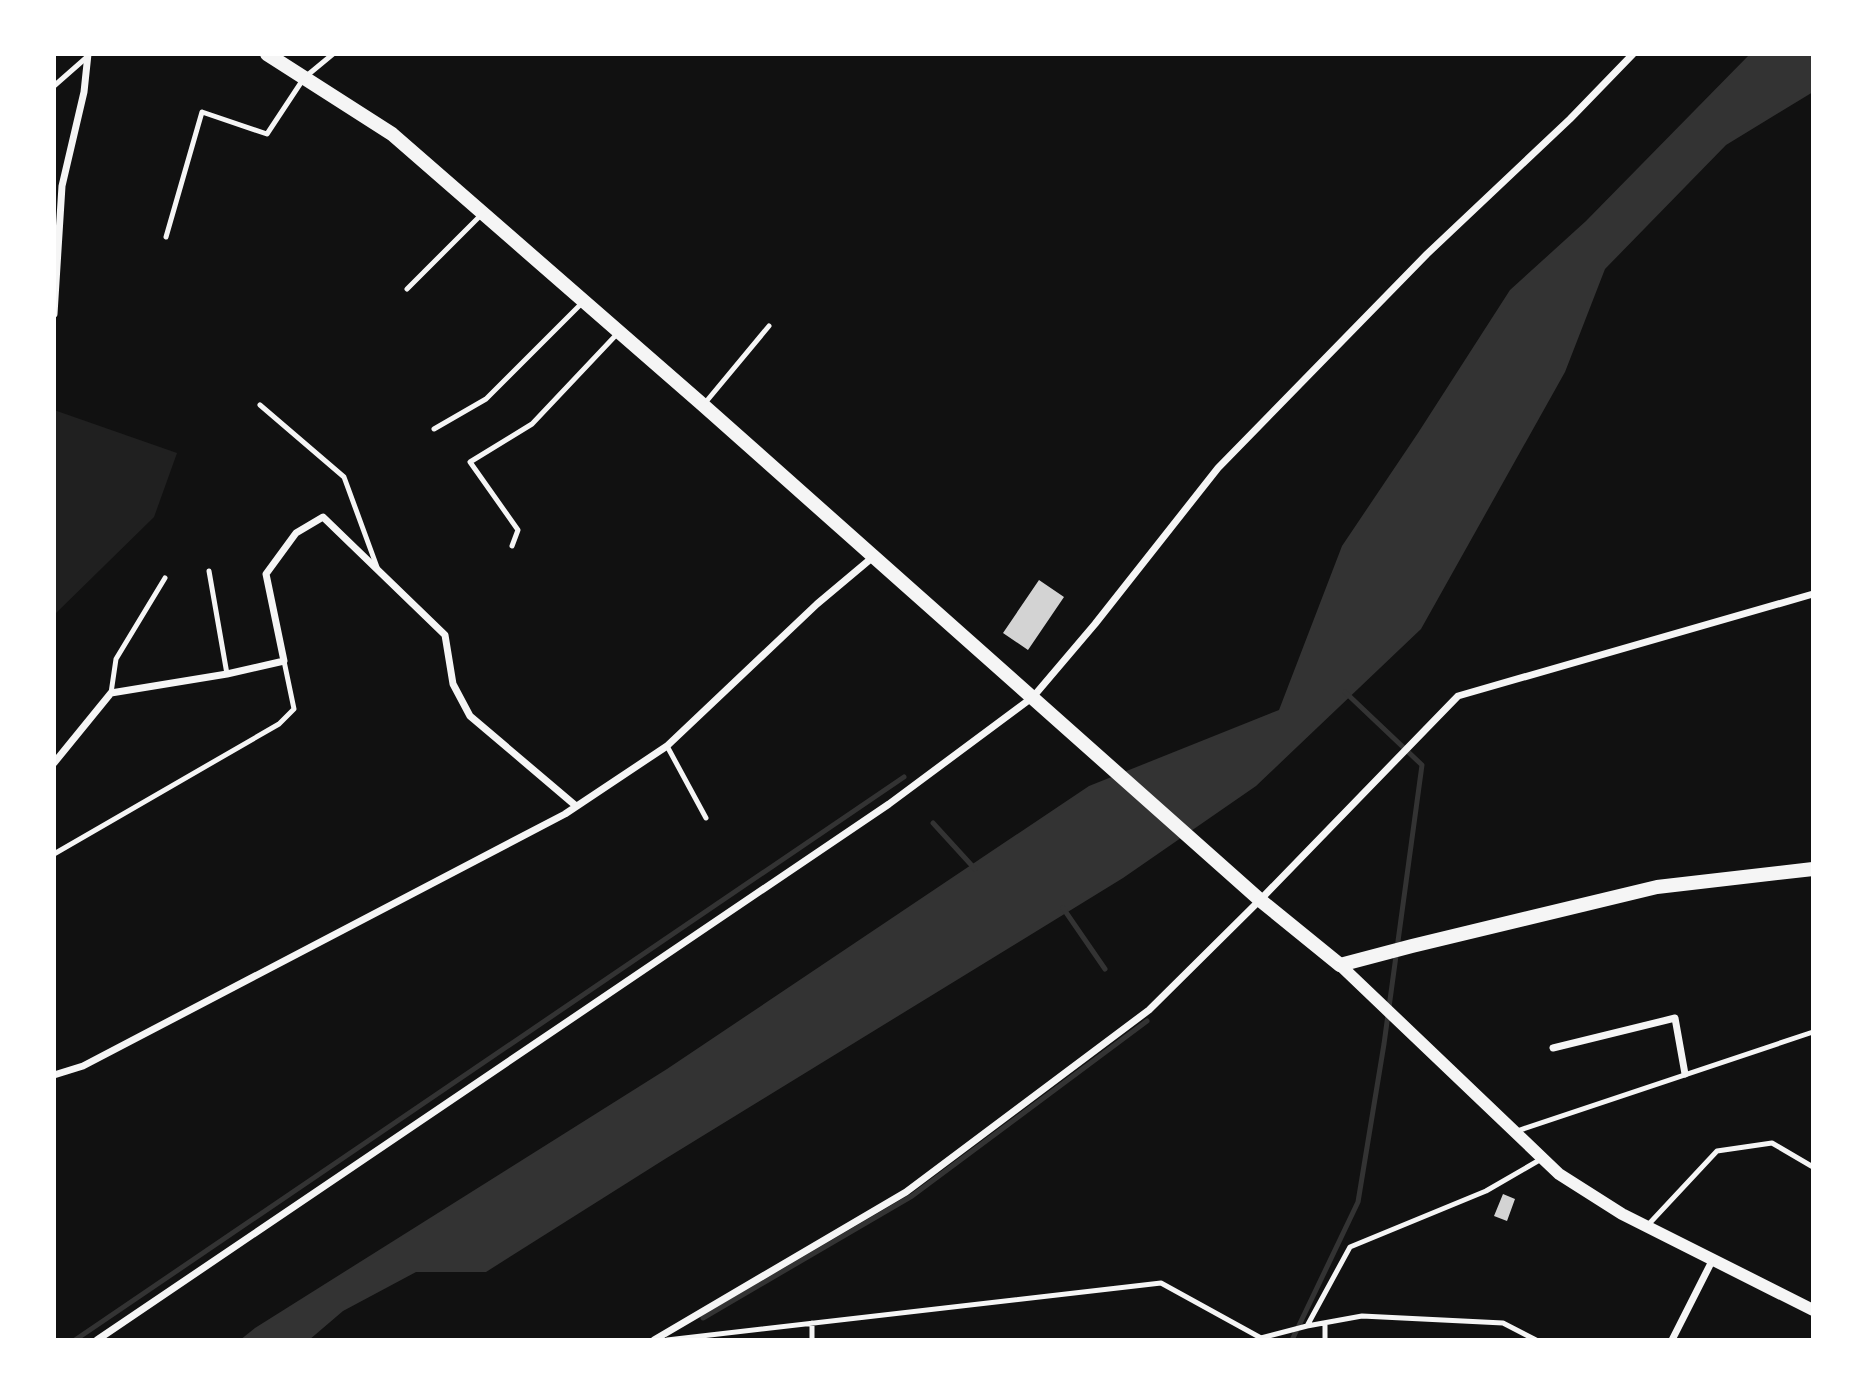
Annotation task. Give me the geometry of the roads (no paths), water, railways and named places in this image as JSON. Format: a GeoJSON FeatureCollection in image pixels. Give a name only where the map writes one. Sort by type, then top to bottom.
{"type":"FeatureCollection","features":[{"type":"Feature","properties":{"kind":"main road"},"geometry":{"type":"LineString","coordinates":[[267,54],[392,134],[703,405],[1260,900],[1340,965],[1657,887],[1813,869]]}},
{"type":"Feature","properties":{"kind":"street"},"geometry":{"type":"LineString","coordinates":[[97,1340],[889,804],[1033,697],[1095,624],[1218,468],[1427,254],[1570,119],[1633,54]]}},
{"type":"Feature","properties":{"kind":"street"},"geometry":{"type":"LineString","coordinates":[[54,314],[62,186],[84,92],[87,56]]}},
{"type":"Feature","properties":{"kind":"street"},"geometry":{"type":"LineString","coordinates":[[54,763],[111,693],[227,674],[284,661],[266,574],[296,533],[323,517],[445,635],[453,684],[470,716],[576,806]]}},
{"type":"Feature","properties":{"kind":"street"},"geometry":{"type":"LineString","coordinates":[[54,1075],[83,1066],[553,821],[667,746],[817,604],[874,557]]}},
{"type":"Feature","properties":{"kind":"street"},"geometry":{"type":"LineString","coordinates":[[654,1340],[906,1192],[1149,1010],[1458,696],[1813,594]]}},
{"type":"Feature","properties":{"kind":"street"},"geometry":{"type":"LineString","coordinates":[[1340,965],[1559,1174],[1622,1214],[1813,1310]]}},
{"type":"Feature","properties":{"kind":"street"},"geometry":{"type":"LineString","coordinates":[[1553,1048],[1675,1018],[1685,1074]]}},
{"type":"Feature","properties":{"kind":"street"},"geometry":{"type":"LineString","coordinates":[[1672,1340],[1713,1259]]}},
{"type":"Feature","properties":{"kind":"lane"},"geometry":{"type":"LineString","coordinates":[[166,237],[202,112],[267,134],[304,78],[333,54]]}},
{"type":"Feature","properties":{"kind":"lane"},"geometry":{"type":"LineString","coordinates":[[54,86],[87,56]]}},
{"type":"Feature","properties":{"kind":"lane"},"geometry":{"type":"LineString","coordinates":[[407,289],[483,213]]}},
{"type":"Feature","properties":{"kind":"lane"},"geometry":{"type":"LineString","coordinates":[[434,429],[486,399],[584,301]]}},
{"type":"Feature","properties":{"kind":"lane"},"geometry":{"type":"LineString","coordinates":[[703,405],[769,326]]}},
{"type":"Feature","properties":{"kind":"lane"},"geometry":{"type":"LineString","coordinates":[[512,546],[518,530],[470,462],[533,424],[619,332]]}},
{"type":"Feature","properties":{"kind":"lane"},"geometry":{"type":"LineString","coordinates":[[260,404],[344,477],[378,570]]}},
{"type":"Feature","properties":{"kind":"lane"},"geometry":{"type":"LineString","coordinates":[[209,570],[227,674]]}},
{"type":"Feature","properties":{"kind":"lane"},"geometry":{"type":"LineString","coordinates":[[111,693],[116,659],[165,578]]}},
{"type":"Feature","properties":{"kind":"lane"},"geometry":{"type":"LineString","coordinates":[[54,854],[279,724],[294,709],[284,661]]}},
{"type":"Feature","properties":{"kind":"lane"},"geometry":{"type":"LineString","coordinates":[[667,746],[706,818]]}},
{"type":"Feature","properties":{"kind":"lane"},"geometry":{"type":"LineString","coordinates":[[1515,1132],[1813,1032]]}},
{"type":"Feature","properties":{"kind":"lane"},"geometry":{"type":"LineString","coordinates":[[1647,1226],[1717,1151],[1772,1143],[1813,1167]]}},
{"type":"Feature","properties":{"kind":"lane"},"geometry":{"type":"LineString","coordinates":[[1307,1326],[1350,1247],[1486,1191],[1543,1158]]}},
{"type":"Feature","properties":{"kind":"lane"},"geometry":{"type":"LineString","coordinates":[[667,1340],[1161,1283],[1260,1339],[1307,1326],[1362,1316],[1503,1323],[1536,1340]]}},
{"type":"Feature","properties":{"kind":"lane"},"geometry":{"type":"LineString","coordinates":[[812,1323],[812,1340]]}},
{"type":"Feature","properties":{"kind":"lane"},"geometry":{"type":"LineString","coordinates":[[1325,1323],[1325,1340]]}},
{"type":"Feature","properties":{"kind":"waterway"},"geometry":{"type":"LineString","coordinates":[[1292,1340],[1358,1202],[1384,1044],[1422,765],[1345,692]]}},
{"type":"Feature","properties":{"kind":"waterway"},"geometry":{"type":"LineString","coordinates":[[75,1340],[904,777]]}},
{"type":"Feature","properties":{"kind":"waterway"},"geometry":{"type":"LineString","coordinates":[[933,823],[975,869]]}},
{"type":"Feature","properties":{"kind":"waterway"},"geometry":{"type":"LineString","coordinates":[[1063,908],[1105,969]]}},
{"type":"Feature","properties":{"kind":"waterway"},"geometry":{"type":"LineString","coordinates":[[703,1318],[912,1196],[1147,1021]]}}]}
